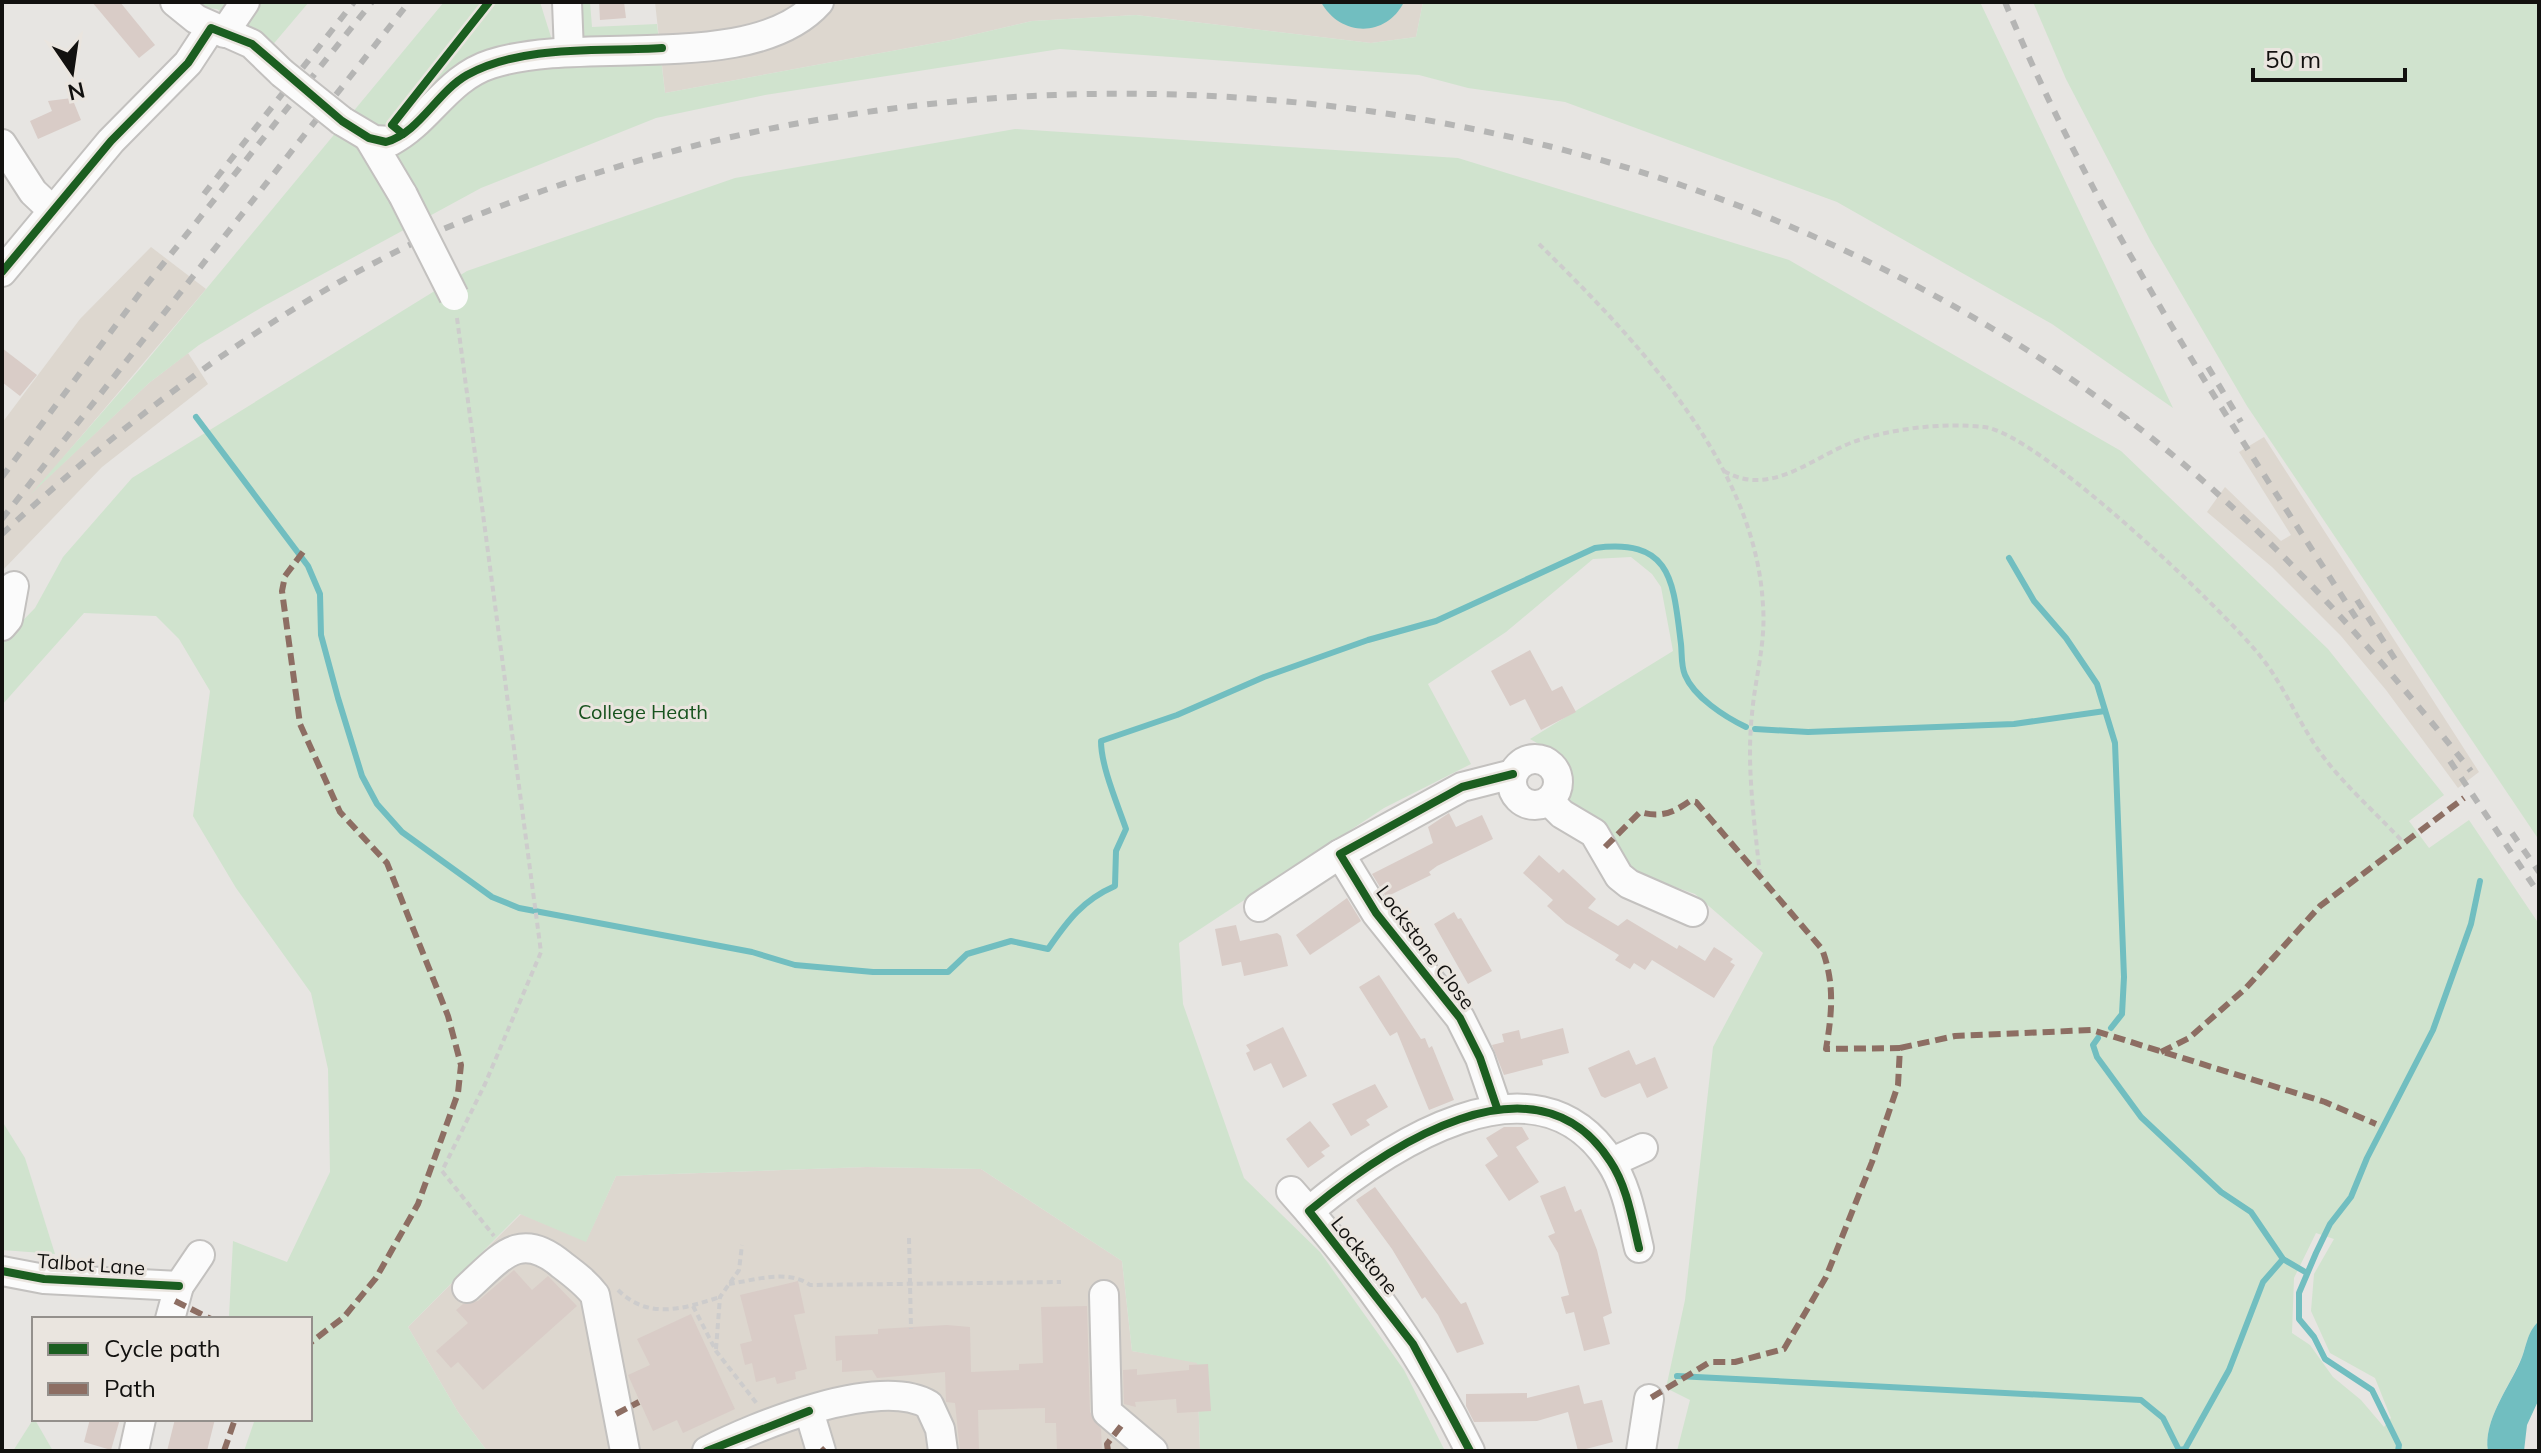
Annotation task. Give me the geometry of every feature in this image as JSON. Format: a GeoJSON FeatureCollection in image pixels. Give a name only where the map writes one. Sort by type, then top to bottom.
{"type":"FeatureCollection","features":[{"type":"Feature","properties":{"kind":"street"},"geometry":{"type":"LineString","coordinates":[[175,2],[218,31],[252,44],[282,73],[342,121],[369,138],[386,142],[399,137],[449,87],[490,64],[569,52],[754,40],[797,23],[819,2]]}},
{"type":"Feature","properties":{"kind":"street"},"geometry":{"type":"LineString","coordinates":[[2,272],[111,141],[245,2]]}},
{"type":"Feature","properties":{"kind":"street"},"geometry":{"type":"LineString","coordinates":[[567,2],[569,52]]}},
{"type":"Feature","properties":{"kind":"street"},"geometry":{"type":"LineString","coordinates":[[369,138],[403,195],[454,296]]}},
{"type":"Feature","properties":{"kind":"street"},"geometry":{"type":"LineString","coordinates":[[2,144],[33,192],[52,210]]}},
{"type":"Feature","properties":{"kind":"street"},"geometry":{"type":"LineString","coordinates":[[2,626],[8,619],[14,586]]}},
{"type":"Feature","properties":{"kind":"street"},"geometry":{"type":"LineString","coordinates":[[1259,907],[1340,854],[1462,787],[1513,774],[1530,759],[1552,765],[1558,788],[1549,801],[1562,814],[1594,833],[1619,876],[1629,884],[1693,912]]}},
{"type":"Feature","properties":{"kind":"street","name":"Lockstone Close"},"geometry":{"type":"LineString","coordinates":[[1340,854],[1376,913],[1460,1018],[1480,1058],[1497,1108]]}},
{"type":"Feature","properties":{"kind":"street","name":"Lockstone"},"geometry":{"type":"LineString","coordinates":[[1470,1451],[1413,1344],[1300,1201],[1423,1136],[1497,1108],[1522,1106],[1565,1120],[1586,1133],[1612,1162],[1626,1195],[1639,1248]]}},
{"type":"Feature","properties":{"kind":"street"},"geometry":{"type":"LineString","coordinates":[[1612,1162],[1643,1148]]}},
{"type":"Feature","properties":{"kind":"street"},"geometry":{"type":"LineString","coordinates":[[467,1288],[505,1254],[534,1246],[547,1252],[595,1295],[625,1451]]}},
{"type":"Feature","properties":{"kind":"street"},"geometry":{"type":"LineString","coordinates":[[171,1317],[179,1286],[200,1255]]}},
{"type":"Feature","properties":{"kind":"street","name":"Talbot Lane"},"geometry":{"type":"LineString","coordinates":[[2,1271],[44,1279],[179,1286]]}},
{"type":"Feature","properties":{"kind":"street"},"geometry":{"type":"LineString","coordinates":[[1104,1295],[1107,1412],[1153,1451]]}},
{"type":"Feature","properties":{"kind":"street"},"geometry":{"type":"LineString","coordinates":[[707,1451],[772,1423],[865,1397],[923,1402],[937,1420],[943,1451]]}},
{"type":"Feature","properties":{"kind":"street"},"geometry":{"type":"LineString","coordinates":[[1641,1451],[1649,1399]]}},
{"type":"Feature","properties":{"kind":"street"},"geometry":{"type":"LineString","coordinates":[[809,1411],[821,1451]]}},
{"type":"Feature","properties":{"kind":"street"},"geometry":{"type":"LineString","coordinates":[[134,1451],[141,1421]]}},
{"type":"Feature","properties":{"kind":"path"},"geometry":{"type":"LineString","coordinates":[[1539,244],[1606,310],[1657,373],[1733,484],[1747,527],[1764,605],[1762,655],[1751,736],[1752,793],[1760,877]]}},
{"type":"Feature","properties":{"kind":"path"},"geometry":{"type":"LineString","coordinates":[[454,296],[541,952],[485,1084],[442,1171],[493,1236],[525,1247]]}},
{"type":"Feature","properties":{"kind":"path"},"geometry":{"type":"LineString","coordinates":[[1724,471],[1752,481],[1769,480],[1852,443],[1896,431],[1986,427],[2008,435],[2100,501],[2243,637],[2273,674],[2323,757],[2404,843]]}},
{"type":"Feature","properties":{"kind":"path"},"geometry":{"type":"LineString","coordinates":[[909,1238],[911,1329]]}},
{"type":"Feature","properties":{"kind":"path"},"geometry":{"type":"LineString","coordinates":[[716,1351],[720,1297],[739,1270],[742,1245]]}},
{"type":"Feature","properties":{"kind":"path"},"geometry":{"type":"LineString","coordinates":[[729,1284],[774,1276],[802,1280],[810,1285],[1061,1282]]}},
{"type":"Feature","properties":{"kind":"path"},"geometry":{"type":"LineString","coordinates":[[613,1285],[627,1299],[656,1311],[693,1306],[720,1297]]}},
{"type":"Feature","properties":{"kind":"path"},"geometry":{"type":"LineString","coordinates":[[693,1306],[716,1351],[772,1423]]}},
{"type":"Feature","properties":{"kind":"shaded area"},"geometry":{"type":"Polygon","coordinates":[[[655,2],[1423,2],[1416,37],[1371,43],[1136,15],[1032,21],[951,40],[665,93],[655,2]]]}},
{"type":"Feature","properties":{"kind":"shaded area"},"geometry":{"type":"Polygon","coordinates":[[[151,247],[206,289],[39,486],[149,383],[188,353],[208,384],[102,467],[2,571],[2,423],[80,319],[151,247]]]}},
{"type":"Feature","properties":{"kind":"shaded area"},"geometry":{"type":"Polygon","coordinates":[[[2264,437],[2479,772],[2458,788],[2386,690],[2341,636],[2272,567],[2207,512],[2225,487],[2281,541],[2291,535],[2239,452],[2264,437]]]}},
{"type":"Feature","properties":{"kind":"shaded area"},"geometry":{"type":"Polygon","coordinates":[[[866,1167],[981,1169],[1122,1261],[1132,1351],[1197,1362],[1200,1451],[487,1451],[458,1412],[408,1327],[521,1214],[586,1241],[616,1176],[866,1167]]]}},
{"type":"Feature","properties":{"kind":"green space"},"geometry":{"type":"Polygon","coordinates":[[[199,2],[309,2],[270,48],[217,9],[207,8],[199,2]]]}},
{"type":"Feature","properties":{"kind":"green space"},"geometry":{"type":"Polygon","coordinates":[[[444,2],[540,2],[556,53],[569,52],[567,2],[590,2],[592,27],[657,24],[665,93],[951,40],[1032,21],[1136,15],[1371,43],[1416,37],[1423,2],[1980,2],[2173,408],[2052,324],[1837,202],[1565,102],[1468,88],[1419,75],[1060,49],[765,95],[656,118],[481,188],[264,306],[199,345],[149,383],[31,494],[139,370],[444,2]]]}},
{"type":"Feature","properties":{"kind":"green space"},"geometry":{"type":"Polygon","coordinates":[[[2033,2],[2539,2],[2539,840],[2247,406],[2150,240],[2066,79],[2033,2]]]}},
{"type":"Feature","properties":{"kind":"green space","name":"College Heath"},"geometry":{"type":"Polygon","coordinates":[[[1015,129],[1458,158],[1789,260],[2121,451],[2328,649],[2444,795],[2409,821],[2429,848],[2469,820],[2539,924],[2539,1321],[2529,1335],[2493,1416],[2487,1440],[2488,1451],[1677,1451],[1690,1400],[1666,1388],[1685,1300],[1713,1047],[1763,953],[1695,894],[1630,871],[1606,829],[1570,802],[1559,764],[1548,751],[1530,739],[1673,651],[1661,587],[1652,574],[1631,557],[1593,559],[1506,632],[1428,684],[1471,764],[1384,808],[1179,943],[1183,1004],[1244,1178],[1320,1252],[1404,1370],[1445,1451],[1200,1451],[1197,1363],[1132,1351],[1122,1261],[981,1169],[866,1167],[616,1176],[586,1242],[520,1214],[408,1327],[458,1412],[487,1451],[244,1451],[254,1421],[312,1421],[312,1317],[229,1316],[233,1241],[287,1262],[330,1172],[328,1069],[311,993],[236,888],[193,816],[210,691],[179,639],[156,616],[84,613],[2,705],[2,642],[35,608],[63,557],[132,478],[467,271],[735,178],[1015,129]],[[2316,1233],[2294,1278],[2292,1333],[2310,1345],[2333,1377],[2361,1400],[2384,1427],[2391,1418],[2375,1378],[2330,1353],[2311,1311],[2314,1274],[2334,1239],[2316,1233]]]}},
{"type":"Feature","properties":{"kind":"green space"},"geometry":{"type":"Polygon","coordinates":[[[2,1121],[25,1158],[55,1254],[2,1250],[2,1121]]]}},
{"type":"Feature","properties":{"kind":"green space"},"geometry":{"type":"Polygon","coordinates":[[[32,1421],[36,1421],[53,1451],[13,1451],[32,1421]]]}},
{"type":"Feature","properties":{"kind":"water"},"geometry":{"type":"Polygon","coordinates":[[[1321,2],[1404,2],[1386,22],[1363,29],[1339,22],[1321,2]]]}},
{"type":"Feature","properties":{"kind":"water"},"geometry":{"type":"Polygon","coordinates":[[[2539,1321],[2539,1399],[2527,1425],[2524,1451],[2488,1451],[2487,1440],[2493,1416],[2520,1362],[2529,1335],[2539,1321]]]}},
{"type":"Feature","properties":{"kind":"building"},"geometry":{"type":"Polygon","coordinates":[[[92,2],[120,2],[155,45],[139,58],[92,2]]]}},
{"type":"Feature","properties":{"kind":"building"},"geometry":{"type":"Polygon","coordinates":[[[599,2],[624,2],[626,18],[600,20],[599,2]]]}},
{"type":"Feature","properties":{"kind":"building"},"geometry":{"type":"Polygon","coordinates":[[[72,98],[81,120],[38,139],[30,121],[52,111],[48,101],[72,98]]]}},
{"type":"Feature","properties":{"kind":"building"},"geometry":{"type":"Polygon","coordinates":[[[2,348],[37,375],[20,396],[2,382],[2,348]]]}},
{"type":"Feature","properties":{"kind":"building"},"geometry":{"type":"Polygon","coordinates":[[[1530,650],[1552,691],[1562,686],[1576,712],[1541,730],[1525,699],[1510,706],[1491,671],[1530,650]]]}},
{"type":"Feature","properties":{"kind":"building"},"geometry":{"type":"Polygon","coordinates":[[[1449,813],[1456,827],[1482,815],[1493,839],[1437,866],[1429,872],[1431,875],[1386,897],[1372,874],[1433,843],[1428,827],[1449,813]]]}},
{"type":"Feature","properties":{"kind":"building"},"geometry":{"type":"Polygon","coordinates":[[[1539,855],[1559,873],[1563,869],[1596,899],[1588,908],[1618,926],[1627,919],[1677,949],[1679,945],[1705,961],[1714,947],[1733,959],[1730,962],[1735,965],[1714,998],[1652,960],[1645,970],[1634,963],[1630,969],[1615,960],[1619,955],[1566,923],[1547,906],[1553,900],[1523,873],[1539,855]]]}},
{"type":"Feature","properties":{"kind":"building"},"geometry":{"type":"Polygon","coordinates":[[[1347,898],[1361,921],[1310,955],[1296,935],[1347,898]]]}},
{"type":"Feature","properties":{"kind":"building"},"geometry":{"type":"Polygon","coordinates":[[[1454,912],[1458,919],[1461,918],[1492,971],[1468,984],[1434,924],[1454,912]]]}},
{"type":"Feature","properties":{"kind":"building"},"geometry":{"type":"Polygon","coordinates":[[[1236,925],[1240,941],[1277,933],[1281,936],[1288,966],[1244,976],[1241,962],[1222,966],[1215,929],[1236,925]]]}},
{"type":"Feature","properties":{"kind":"building"},"geometry":{"type":"Polygon","coordinates":[[[1379,975],[1421,1039],[1425,1038],[1429,1048],[1432,1046],[1454,1100],[1429,1110],[1397,1032],[1390,1036],[1359,987],[1379,975]]]}},
{"type":"Feature","properties":{"kind":"building"},"geometry":{"type":"Polygon","coordinates":[[[1283,1027],[1307,1076],[1283,1088],[1271,1063],[1254,1071],[1246,1045],[1283,1027]]]}},
{"type":"Feature","properties":{"kind":"building"},"geometry":{"type":"Polygon","coordinates":[[[1563,1028],[1569,1053],[1542,1060],[1543,1065],[1504,1075],[1492,1045],[1504,1042],[1502,1034],[1519,1030],[1521,1039],[1563,1028]]]}},
{"type":"Feature","properties":{"kind":"building"},"geometry":{"type":"Polygon","coordinates":[[[1629,1050],[1636,1065],[1655,1057],[1668,1088],[1647,1098],[1640,1083],[1605,1098],[1601,1096],[1588,1068],[1629,1050]]]}},
{"type":"Feature","properties":{"kind":"building"},"geometry":{"type":"Polygon","coordinates":[[[1375,1084],[1388,1107],[1366,1120],[1370,1125],[1351,1136],[1332,1104],[1375,1084]]]}},
{"type":"Feature","properties":{"kind":"building"},"geometry":{"type":"Polygon","coordinates":[[[1310,1121],[1330,1146],[1321,1152],[1325,1156],[1308,1168],[1286,1139],[1310,1121]]]}},
{"type":"Feature","properties":{"kind":"building"},"geometry":{"type":"Polygon","coordinates":[[[1504,1127],[1522,1127],[1529,1139],[1516,1147],[1539,1182],[1509,1201],[1485,1165],[1498,1156],[1486,1138],[1504,1127]]]}},
{"type":"Feature","properties":{"kind":"building"},"geometry":{"type":"Polygon","coordinates":[[[1565,1186],[1575,1212],[1581,1209],[1597,1250],[1612,1313],[1603,1317],[1610,1344],[1584,1351],[1574,1312],[1566,1314],[1561,1297],[1569,1295],[1558,1253],[1548,1236],[1555,1233],[1540,1196],[1565,1186]]]}},
{"type":"Feature","properties":{"kind":"building"},"geometry":{"type":"Polygon","coordinates":[[[1375,1187],[1461,1304],[1466,1302],[1484,1344],[1457,1353],[1438,1315],[1425,1297],[1422,1299],[1392,1249],[1356,1200],[1375,1187]]]}},
{"type":"Feature","properties":{"kind":"building"},"geometry":{"type":"Polygon","coordinates":[[[514,1270],[532,1290],[548,1276],[577,1306],[483,1390],[458,1362],[451,1368],[436,1351],[468,1323],[456,1310],[463,1304],[478,1301],[514,1270]]]}},
{"type":"Feature","properties":{"kind":"building"},"geometry":{"type":"Polygon","coordinates":[[[798,1281],[805,1313],[794,1315],[807,1369],[795,1372],[796,1379],[777,1384],[775,1377],[756,1382],[752,1363],[745,1365],[740,1344],[752,1341],[740,1295],[798,1281]]]}},
{"type":"Feature","properties":{"kind":"building"},"geometry":{"type":"Polygon","coordinates":[[[1087,1306],[1090,1412],[1101,1429],[1102,1451],[1057,1451],[1056,1423],[1045,1423],[1045,1408],[978,1410],[979,1451],[960,1451],[955,1403],[946,1402],[945,1372],[877,1378],[872,1370],[842,1372],[842,1360],[836,1361],[835,1336],[878,1334],[878,1329],[947,1325],[970,1327],[971,1372],[1019,1370],[1019,1364],[1043,1363],[1041,1307],[1087,1306]]]}},
{"type":"Feature","properties":{"kind":"building"},"geometry":{"type":"Polygon","coordinates":[[[691,1314],[735,1409],[683,1433],[677,1420],[653,1431],[628,1375],[650,1365],[637,1339],[691,1314]]]}},
{"type":"Feature","properties":{"kind":"building"},"geometry":{"type":"Polygon","coordinates":[[[1208,1364],[1211,1411],[1177,1413],[1176,1399],[1135,1402],[1136,1407],[1124,1404],[1123,1370],[1137,1369],[1137,1375],[1189,1370],[1189,1365],[1208,1364]]]}},
{"type":"Feature","properties":{"kind":"building"},"geometry":{"type":"Polygon","coordinates":[[[1579,1385],[1584,1404],[1602,1400],[1613,1442],[1578,1451],[1568,1412],[1537,1421],[1474,1422],[1466,1406],[1466,1394],[1527,1393],[1527,1398],[1579,1385]]]}},
{"type":"Feature","properties":{"kind":"building"},"geometry":{"type":"Polygon","coordinates":[[[89,1421],[119,1421],[111,1450],[84,1442],[89,1421]]]}},
{"type":"Feature","properties":{"kind":"building"},"geometry":{"type":"Polygon","coordinates":[[[174,1421],[214,1421],[207,1451],[167,1451],[174,1421]]]}},
{"type":"Feature","properties":{"kind":"waterway"},"geometry":{"type":"LineString","coordinates":[[196,417],[308,566],[320,594],[321,635],[362,776],[377,804],[402,832],[492,897],[519,908],[752,952],[795,965],[873,972],[948,972],[967,954],[1011,941],[1048,949],[1077,912],[1115,886],[1116,851],[1126,829],[1107,773],[1101,741],[1177,715],[1264,677],[1368,640],[1436,621],[1595,548],[1640,550],[1654,558],[1664,569],[1675,601],[1682,664],[1689,683],[1720,712],[1746,727]]}},
{"type":"Feature","properties":{"kind":"waterway"},"geometry":{"type":"LineString","coordinates":[[2009,558],[2034,601],[2066,638],[2097,684],[2115,743],[2124,977],[2122,1014],[2111,1028]]}},
{"type":"Feature","properties":{"kind":"waterway"},"geometry":{"type":"LineString","coordinates":[[1755,729],[1808,732],[2014,724],[2105,711]]}},
{"type":"Feature","properties":{"kind":"waterway"},"geometry":{"type":"LineString","coordinates":[[2398,1451],[2399,1445],[2372,1390],[2325,1359],[2314,1337],[2299,1319],[2299,1293],[2330,1224],[2351,1197],[2367,1158],[2433,1030],[2471,924],[2480,881]]}},
{"type":"Feature","properties":{"kind":"waterway"},"geometry":{"type":"LineString","coordinates":[[2098,1038],[2093,1045],[2097,1057],[2141,1117],[2221,1192],[2251,1212],[2283,1259],[2307,1273]]}},
{"type":"Feature","properties":{"kind":"waterway"},"geometry":{"type":"LineString","coordinates":[[1677,1376],[2141,1400],[2163,1418],[2179,1450],[2185,1449],[2229,1370],[2263,1282],[2283,1259]]}},
{"type":"Feature","properties":{"kind":"railway"},"geometry":{"type":"LineString","coordinates":[[204,194],[354,2]]}},
{"type":"Feature","properties":{"kind":"railway"},"geometry":{"type":"LineString","coordinates":[[2,477],[143,289],[372,2]]}},
{"type":"Feature","properties":{"kind":"railway"},"geometry":{"type":"LineString","coordinates":[[2,519],[409,2]]}},
{"type":"Feature","properties":{"kind":"railway"},"geometry":{"type":"LineString","coordinates":[[2005,2],[2041,84],[2123,242],[2214,395],[2358,621]]}},
{"type":"Feature","properties":{"kind":"railway"},"geometry":{"type":"LineString","coordinates":[[2,534],[156,404],[265,327],[322,292],[441,230],[650,157],[867,112],[1087,94],[1309,104],[1527,141],[1738,206],[1940,298],[2127,419],[2222,498],[2352,629],[2471,771]]}},
{"type":"Feature","properties":{"kind":"railway"},"geometry":{"type":"LineString","coordinates":[[2208,367],[2241,422]]}},
{"type":"Feature","properties":{"kind":"railway"},"geometry":{"type":"LineString","coordinates":[[2357,600],[2400,667]]}},
{"type":"Feature","properties":{"kind":"railway"},"geometry":{"type":"LineString","coordinates":[[2450,761],[2539,894]]}},
{"type":"Feature","properties":{"kind":"railway"},"geometry":{"type":"LineString","coordinates":[[2512,833],[2539,872]]}},
{"type":"Feature","properties":{"kind":"marked path"},"geometry":{"type":"LineString","coordinates":[[303,552],[285,576],[282,591],[300,724],[340,812],[387,863],[448,1016],[461,1065],[458,1093],[418,1204],[376,1278],[344,1317],[312,1341]]}},
{"type":"Feature","properties":{"kind":"marked path"},"geometry":{"type":"LineString","coordinates":[[2161,1052],[2189,1038],[2246,988],[2320,906],[2464,798]]}},
{"type":"Feature","properties":{"kind":"marked path"},"geometry":{"type":"LineString","coordinates":[[1605,847],[1640,812],[1666,813],[1690,801],[1696,802],[1822,949],[1829,974],[1831,999],[1826,1049],[1900,1048],[1898,1085],[1872,1162],[1826,1277],[1784,1349],[1735,1362],[1710,1362],[1649,1399]]}},
{"type":"Feature","properties":{"kind":"marked path"},"geometry":{"type":"LineString","coordinates":[[1900,1048],[1955,1036],[2092,1030],[2325,1102],[2376,1124]]}},
{"type":"Feature","properties":{"kind":"marked path"},"geometry":{"type":"LineString","coordinates":[[175,1301],[207,1317]]}},
{"type":"Feature","properties":{"kind":"marked path"},"geometry":{"type":"LineString","coordinates":[[616,1414],[639,1402]]}},
{"type":"Feature","properties":{"kind":"marked path"},"geometry":{"type":"LineString","coordinates":[[224,1451],[234,1421]]}},
{"type":"Feature","properties":{"kind":"marked path"},"geometry":{"type":"LineString","coordinates":[[1108,1451],[1107,1444],[1121,1426]]}},
{"type":"Feature","properties":{"kind":"marked path"},"geometry":{"type":"LineString","coordinates":[[821,1448],[824,1451]]}},
{"type":"Feature","properties":{"kind":"cycle path"},"geometry":{"type":"LineString","coordinates":[[403,134],[392,125],[489,2]]}},
{"type":"Feature","properties":{"kind":"cycle path"},"geometry":{"type":"LineString","coordinates":[[2,272],[111,141],[188,63],[211,28],[252,44],[342,121],[369,138],[386,142],[408,130],[456,82],[489,65],[562,51],[662,48]]}},
{"type":"Feature","properties":{"kind":"cycle path"},"geometry":{"type":"LineString","coordinates":[[1497,1108],[1480,1058],[1460,1018],[1376,913],[1340,854],[1462,787],[1513,774]]}},
{"type":"Feature","properties":{"kind":"cycle path"},"geometry":{"type":"LineString","coordinates":[[1470,1451],[1413,1344],[1309,1211],[1340,1186],[1417,1137],[1460,1119],[1502,1109],[1542,1111],[1579,1127],[1610,1161],[1625,1192],[1639,1248]]}},
{"type":"Feature","properties":{"kind":"cycle path"},"geometry":{"type":"LineString","coordinates":[[2,1271],[44,1279],[179,1286]]}},
{"type":"Feature","properties":{"kind":"cycle path"},"geometry":{"type":"LineString","coordinates":[[707,1451],[809,1411]]}}]}
